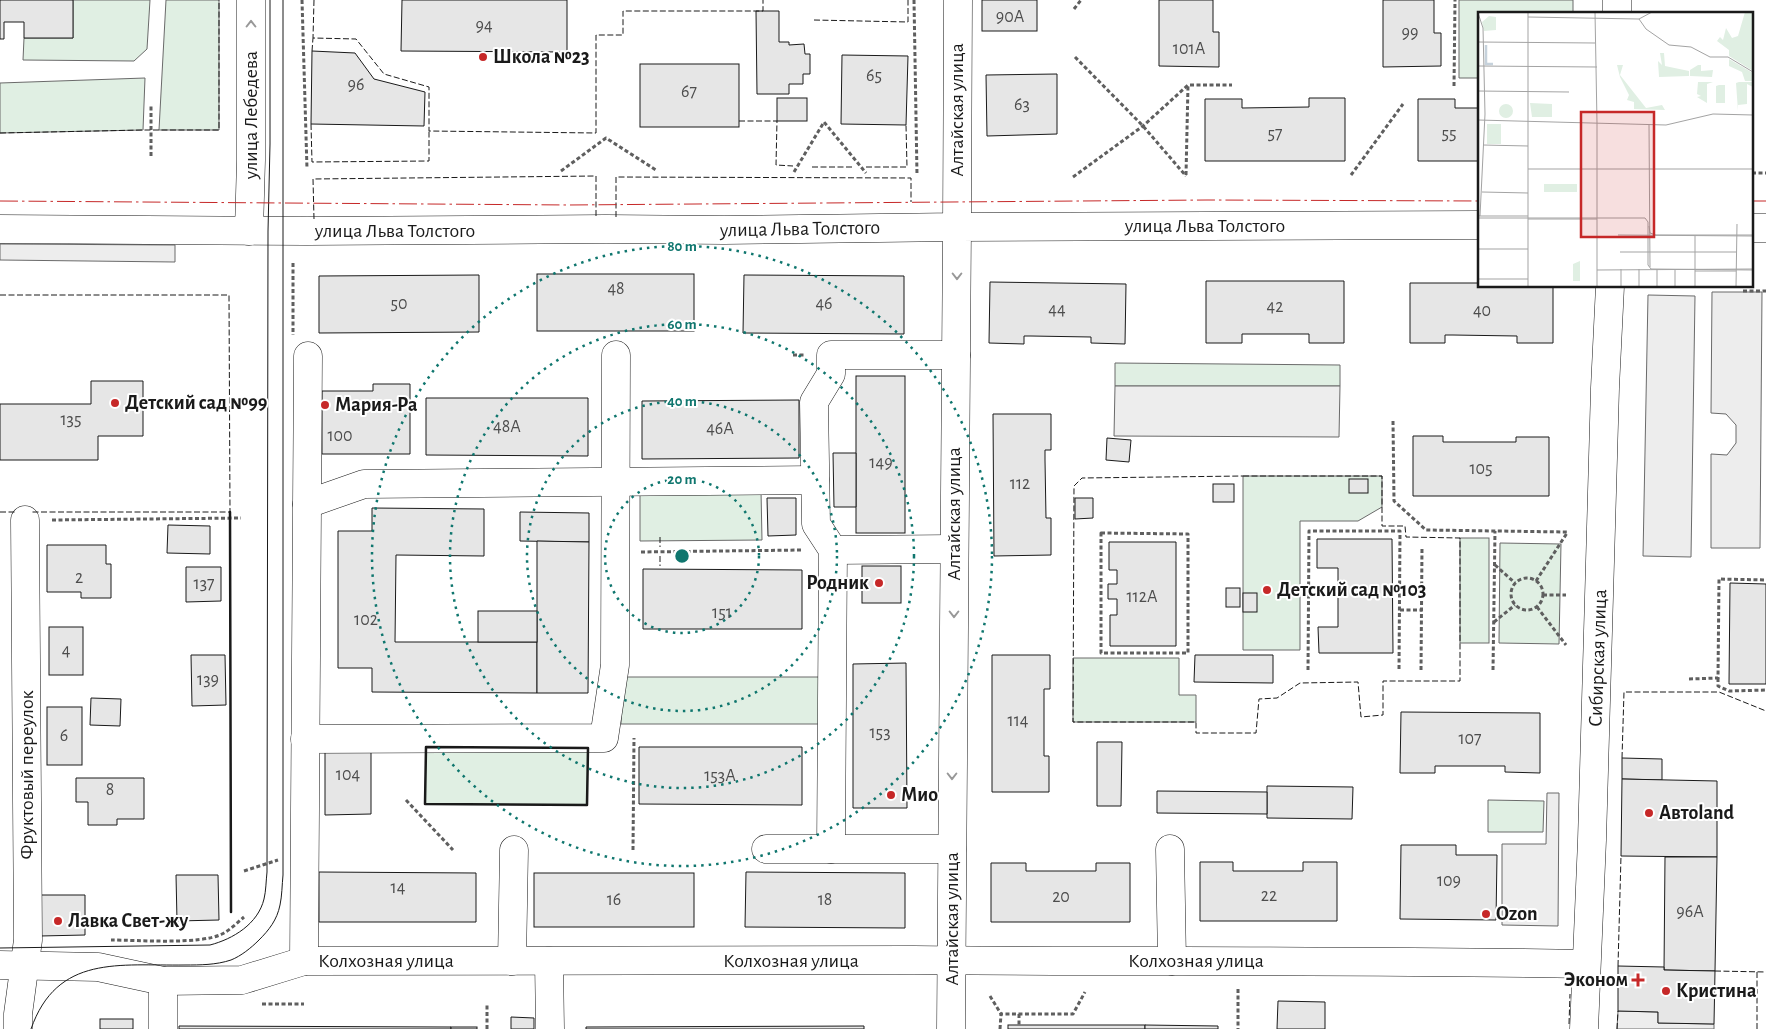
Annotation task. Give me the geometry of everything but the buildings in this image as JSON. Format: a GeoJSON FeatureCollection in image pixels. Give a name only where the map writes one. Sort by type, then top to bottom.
{"type":"FeatureCollection","features":[{"type":"Feature","properties":{"kind":"street","name":"улица Лебедева"},"geometry":{"type":"LineString","coordinates":[[249,231],[251,0]]}},
{"type":"Feature","properties":{"kind":"street","name":"Алтайская улица"},"geometry":{"type":"LineString","coordinates":[[951,1029],[958,0]]}},
{"type":"Feature","properties":{"kind":"street","name":"улица Льва Толстого"},"geometry":{"type":"LineString","coordinates":[[0,229],[249,231],[724,230],[1478,225]]}},
{"type":"Feature","properties":{"kind":"street","name":"Сибирская улица"},"geometry":{"type":"LineString","coordinates":[[1584,1029],[1610,288]]}},
{"type":"Feature","properties":{"kind":"street"},"geometry":{"type":"LineString","coordinates":[[305,739],[604,738],[616,664],[616,355]]}},
{"type":"Feature","properties":{"kind":"street"},"geometry":{"type":"LineString","coordinates":[[831,849],[833,550],[816,524],[814,402],[831,374],[831,355],[956,355]]}},
{"type":"Feature","properties":{"kind":"street"},"geometry":{"type":"LineString","coordinates":[[304,961],[308,356]]}},
{"type":"Feature","properties":{"kind":"street"},"geometry":{"type":"LineString","coordinates":[[306,504],[364,484],[815,480]]}},
{"type":"Feature","properties":{"kind":"street","name":"Фруктовый переулок"},"geometry":{"type":"LineString","coordinates":[[18,1029],[12,965],[28,931],[25,520]]}},
{"type":"Feature","properties":{"kind":"street"},"geometry":{"type":"LineString","coordinates":[[833,550],[954,549]]}},
{"type":"Feature","properties":{"kind":"street"},"geometry":{"type":"LineString","coordinates":[[766,849],[952,849]]}},
{"type":"Feature","properties":{"kind":"street"},"geometry":{"type":"LineString","coordinates":[[1170,849],[1172,961]]}},
{"type":"Feature","properties":{"kind":"street"},"geometry":{"type":"LineString","coordinates":[[512,961],[514,850]]}},
{"type":"Feature","properties":{"kind":"street","name":"Колхозная улица"},"geometry":{"type":"LineString","coordinates":[[12,965],[98,967],[163,981],[242,980],[304,961],[1172,961],[1586,964]]}},
{"type":"Feature","properties":{"kind":"street"},"geometry":{"type":"LineString","coordinates":[[549,961],[550,1029]]}},
{"type":"Feature","properties":{"kind":"street"},"geometry":{"type":"LineString","coordinates":[[163,981],[163,1029]]}},
{"type":"Feature","properties":{"kind":"path"},"geometry":{"type":"LineString","coordinates":[[302,0],[306,169]]}},
{"type":"Feature","properties":{"kind":"path"},"geometry":{"type":"LineString","coordinates":[[914,0],[917,175]]}},
{"type":"Feature","properties":{"kind":"path"},"geometry":{"type":"LineString","coordinates":[[1074,9],[1081,0]]}},
{"type":"Feature","properties":{"kind":"path"},"geometry":{"type":"LineString","coordinates":[[1454,86],[1455,0]]}},
{"type":"Feature","properties":{"kind":"path"},"geometry":{"type":"LineString","coordinates":[[1075,57],[1143,126],[1186,176],[1188,86]]}},
{"type":"Feature","properties":{"kind":"path"},"geometry":{"type":"LineString","coordinates":[[1072,176],[1143,126],[1188,86],[1232,85]]}},
{"type":"Feature","properties":{"kind":"path"},"geometry":{"type":"LineString","coordinates":[[1351,175],[1403,104]]}},
{"type":"Feature","properties":{"kind":"path"},"geometry":{"type":"LineString","coordinates":[[151,156],[152,105]]}},
{"type":"Feature","properties":{"kind":"path"},"geometry":{"type":"LineString","coordinates":[[794,172],[824,122],[866,173]]}},
{"type":"Feature","properties":{"kind":"path"},"geometry":{"type":"LineString","coordinates":[[561,171],[606,138],[656,170]]}},
{"type":"Feature","properties":{"kind":"path"},"geometry":{"type":"LineString","coordinates":[[293,263],[293,356],[308,356]]}},
{"type":"Feature","properties":{"kind":"path"},"geometry":{"type":"LineString","coordinates":[[1743,291],[1766,291]]}},
{"type":"Feature","properties":{"kind":"path"},"geometry":{"type":"LineString","coordinates":[[1393,421],[1394,501],[1426,530],[1567,532],[1536,581]]}},
{"type":"Feature","properties":{"kind":"path"},"geometry":{"type":"LineString","coordinates":[[25,520],[242,518]]}},
{"type":"Feature","properties":{"kind":"path"},"geometry":{"type":"LineString","coordinates":[[1308,670],[1309,531],[1400,531],[1399,670]]}},
{"type":"Feature","properties":{"kind":"path"},"geometry":{"type":"LineString","coordinates":[[1493,670],[1495,531]]}},
{"type":"Feature","properties":{"kind":"path"},"geometry":{"type":"LineString","coordinates":[[1100,533],[1188,534],[1188,653],[1100,653],[1100,533]]}},
{"type":"Feature","properties":{"kind":"path"},"geometry":{"type":"LineString","coordinates":[[1422,548],[1422,670]]}},
{"type":"Feature","properties":{"kind":"path"},"geometry":{"type":"LineString","coordinates":[[616,552],[833,550]]}},
{"type":"Feature","properties":{"kind":"path"},"geometry":{"type":"LineString","coordinates":[[1494,565],[1514,584]]}},
{"type":"Feature","properties":{"kind":"path"},"geometry":{"type":"LineString","coordinates":[[1527,578],[1536,581],[1541,587],[1543,595],[1540,604],[1532,610],[1523,610],[1514,605],[1511,592],[1514,584],[1518,580],[1527,578]]}},
{"type":"Feature","properties":{"kind":"path"},"geometry":{"type":"LineString","coordinates":[[1766,580],[1719,579],[1718,678],[1718,686],[1729,690],[1766,690]]}},
{"type":"Feature","properties":{"kind":"path"},"geometry":{"type":"LineString","coordinates":[[1543,595],[1566,595]]}},
{"type":"Feature","properties":{"kind":"path"},"geometry":{"type":"LineString","coordinates":[[1494,622],[1514,605]]}},
{"type":"Feature","properties":{"kind":"path"},"geometry":{"type":"LineString","coordinates":[[1536,607],[1566,646]]}},
{"type":"Feature","properties":{"kind":"path"},"geometry":{"type":"LineString","coordinates":[[1400,610],[1422,610]]}},
{"type":"Feature","properties":{"kind":"path"},"geometry":{"type":"LineString","coordinates":[[1690,679],[1718,678]]}},
{"type":"Feature","properties":{"kind":"path"},"geometry":{"type":"LineString","coordinates":[[633,850],[634,738]]}},
{"type":"Feature","properties":{"kind":"path"},"geometry":{"type":"LineString","coordinates":[[406,800],[453,850]]}},
{"type":"Feature","properties":{"kind":"path"},"geometry":{"type":"LineString","coordinates":[[244,871],[304,851]]}},
{"type":"Feature","properties":{"kind":"path"},"geometry":{"type":"LineString","coordinates":[[108,940],[188,940],[209,938],[222,933],[244,918]]}},
{"type":"Feature","properties":{"kind":"path"},"geometry":{"type":"LineString","coordinates":[[1238,985],[1238,1029]]}},
{"type":"Feature","properties":{"kind":"path"},"geometry":{"type":"LineString","coordinates":[[1001,1014],[1073,1014],[1085,992]]}},
{"type":"Feature","properties":{"kind":"path"},"geometry":{"type":"LineString","coordinates":[[990,996],[1001,1014],[1000,1029]]}},
{"type":"Feature","properties":{"kind":"path"},"geometry":{"type":"LineString","coordinates":[[487,1029],[488,1004]]}},
{"type":"Feature","properties":{"kind":"path"},"geometry":{"type":"LineString","coordinates":[[1019,1014],[1019,1025]]}},
{"type":"Feature","properties":{"kind":"green space"},"geometry":{"type":"Polygon","coordinates":[[[73,0],[150,0],[147,49],[134,61],[23,60],[24,38],[73,38],[73,0]]]}},
{"type":"Feature","properties":{"kind":"green space"},"geometry":{"type":"Polygon","coordinates":[[[166,0],[219,0],[219,130],[159,130],[166,0]]]}},
{"type":"Feature","properties":{"kind":"green space"},"geometry":{"type":"Polygon","coordinates":[[[1459,0],[1573,0],[1573,12],[1478,12],[1478,78],[1459,78],[1459,0]]]}},
{"type":"Feature","properties":{"kind":"green space"},"geometry":{"type":"Polygon","coordinates":[[[145,78],[143,130],[0,133],[0,83],[145,78]]]}},
{"type":"Feature","properties":{"kind":"green space"},"geometry":{"type":"Polygon","coordinates":[[[1115,363],[1340,365],[1340,386],[1115,386],[1115,363]]]}},
{"type":"Feature","properties":{"kind":"green space"},"geometry":{"type":"Polygon","coordinates":[[[1243,476],[1382,476],[1382,507],[1358,521],[1300,521],[1300,650],[1243,650],[1243,476]]]}},
{"type":"Feature","properties":{"kind":"green space"},"geometry":{"type":"Polygon","coordinates":[[[761,490],[762,540],[640,541],[640,491],[761,490]]]}},
{"type":"Feature","properties":{"kind":"green space"},"geometry":{"type":"Polygon","coordinates":[[[1460,538],[1489,538],[1489,643],[1460,643],[1460,538]]]}},
{"type":"Feature","properties":{"kind":"green space"},"geometry":{"type":"Polygon","coordinates":[[[1500,543],[1561,544],[1559,644],[1499,643],[1500,543]]]}},
{"type":"Feature","properties":{"kind":"green space"},"geometry":{"type":"Polygon","coordinates":[[[1073,658],[1179,658],[1179,695],[1196,695],[1196,722],[1073,722],[1073,658]]]}},
{"type":"Feature","properties":{"kind":"green space"},"geometry":{"type":"Polygon","coordinates":[[[621,677],[821,677],[821,724],[621,724],[621,677]]]}},
{"type":"Feature","properties":{"kind":"green space"},"geometry":{"type":"Polygon","coordinates":[[[426,747],[588,748],[587,805],[425,804],[426,747]]]}},
{"type":"Feature","properties":{"kind":"green space"},"geometry":{"type":"Polygon","coordinates":[[[1488,800],[1544,801],[1543,832],[1488,832],[1488,800]]]}},
{"type":"Feature","properties":{"kind":"shaded area"},"geometry":{"type":"Polygon","coordinates":[[[0,244],[175,245],[175,262],[0,260],[0,244]]]}},
{"type":"Feature","properties":{"kind":"shaded area"},"geometry":{"type":"Polygon","coordinates":[[[1712,292],[1762,292],[1760,548],[1711,548],[1711,454],[1727,455],[1736,443],[1736,425],[1726,414],[1711,413],[1712,292]]]}},
{"type":"Feature","properties":{"kind":"shaded area"},"geometry":{"type":"Polygon","coordinates":[[[1648,295],[1695,296],[1691,557],[1643,556],[1648,295]]]}},
{"type":"Feature","properties":{"kind":"shaded area"},"geometry":{"type":"Polygon","coordinates":[[[1115,386],[1340,386],[1339,437],[1114,436],[1115,386]]]}},
{"type":"Feature","properties":{"kind":"shaded area"},"geometry":{"type":"Polygon","coordinates":[[[1547,793],[1559,793],[1558,926],[1502,925],[1502,844],[1546,844],[1547,793]]]}},
{"type":"Feature","properties":{"kind":"shaded area"},"geometry":{"type":"Polygon","coordinates":[[[1618,1011],[1658,1012],[1658,1023],[1714,1024],[1714,1029],[1617,1029],[1618,1011]]]}},
{"type":"Feature","properties":{"kind":"tram line"},"geometry":{"type":"LineString","coordinates":[[0,948],[210,945],[227,939],[243,929],[256,916],[264,899],[267,872],[270,0]]}},
{"type":"Feature","properties":{"kind":"tram line"},"geometry":{"type":"LineString","coordinates":[[31,1029],[42,1005],[57,988],[74,976],[93,969],[115,966],[202,965],[231,960],[249,949],[259,940],[275,920],[279,910],[283,875],[283,0]]}},
{"type":"Feature","properties":{"kind":"fence"},"geometry":{"type":"LineString","coordinates":[[0,133],[219,130],[219,0]]}},
{"type":"Feature","properties":{"kind":"fence"},"geometry":{"type":"LineString","coordinates":[[314,0],[313,38],[356,39],[384,74],[429,87],[429,131],[596,133],[596,35],[623,35],[623,11],[763,11],[763,0]]}},
{"type":"Feature","properties":{"kind":"fence"},"geometry":{"type":"LineString","coordinates":[[814,20],[908,22],[908,0]]}},
{"type":"Feature","properties":{"kind":"fence"},"geometry":{"type":"LineString","coordinates":[[312,51],[313,38]]}},
{"type":"Feature","properties":{"kind":"fence"},"geometry":{"type":"LineString","coordinates":[[739,121],[777,121],[776,165],[793,166]]}},
{"type":"Feature","properties":{"kind":"fence"},"geometry":{"type":"LineString","coordinates":[[311,124],[312,162],[429,161],[429,131]]}},
{"type":"Feature","properties":{"kind":"fence"},"geometry":{"type":"LineString","coordinates":[[866,167],[907,167],[906,125]]}},
{"type":"Feature","properties":{"kind":"fence"},"geometry":{"type":"LineString","coordinates":[[812,167],[854,167]]}},
{"type":"Feature","properties":{"kind":"fence"},"geometry":{"type":"LineString","coordinates":[[314,219],[313,179],[596,176],[596,217]]}},
{"type":"Feature","properties":{"kind":"fence"},"geometry":{"type":"LineString","coordinates":[[616,217],[616,177],[911,178],[911,202]]}},
{"type":"Feature","properties":{"kind":"fence"},"geometry":{"type":"LineString","coordinates":[[0,295],[229,295],[230,512],[32,512]]}},
{"type":"Feature","properties":{"kind":"fence"},"geometry":{"type":"LineString","coordinates":[[1243,476],[1382,476],[1382,526],[1405,526],[1406,537],[1460,538],[1460,681],[1383,681],[1383,715],[1361,717],[1358,682],[1300,683],[1277,698],[1259,699],[1256,733],[1196,733],[1196,722],[1073,722],[1074,486],[1082,478],[1243,476]]}},
{"type":"Feature","properties":{"kind":"fence"},"geometry":{"type":"LineString","coordinates":[[0,512],[17,512]]}},
{"type":"Feature","properties":{"kind":"fence"},"geometry":{"type":"LineString","coordinates":[[660,537],[660,547]]}},
{"type":"Feature","properties":{"kind":"fence"},"geometry":{"type":"LineString","coordinates":[[660,556],[660,566]]}},
{"type":"Feature","properties":{"kind":"fence"},"geometry":{"type":"LineString","coordinates":[[1622,758],[1624,692],[1719,692],[1766,711]]}},
{"type":"Feature","properties":{"kind":"fence"},"geometry":{"type":"LineString","coordinates":[[1618,966],[1621,856]]}},
{"type":"Feature","properties":{"kind":"fence"},"geometry":{"type":"LineString","coordinates":[[1715,971],[1766,972]]}},
{"type":"Feature","properties":{"kind":"fence"},"geometry":{"type":"LineString","coordinates":[[1757,972],[1757,1029]]}},
{"type":"Feature","properties":{"kind":"fence"},"geometry":{"type":"LineString","coordinates":[[1569,1024],[1570,994]]}},
{"type":"Feature","properties":{"kind":"fence"},"geometry":{"type":"LineString","coordinates":[[1617,1029],[1618,1011]]}},
{"type":"Feature","properties":{"kind":"wall"},"geometry":{"type":"LineString","coordinates":[[230,512],[231,912]]}},
{"type":"Feature","properties":{"kind":"wall"},"geometry":{"type":"LineString","coordinates":[[426,747],[588,748],[587,805],[425,804],[426,747]]}},
{"type":"Feature","properties":{"kind":"power"},"geometry":{"type":"LineString","coordinates":[[0,201],[569,205],[1207,200],[1478,201]]}},
{"type":"Feature","properties":{"kind":"power"},"geometry":{"type":"LineString","coordinates":[[1754,201],[1766,201]]}},
{"type":"Feature","properties":{"kind":"place","name":"Школа №23"},"geometry":{"type":"Point","coordinates":[483,57]}},
{"type":"Feature","properties":{"kind":"place","name":"Детский сад №99"},"geometry":{"type":"Point","coordinates":[115,403]}},
{"type":"Feature","properties":{"kind":"place","name":"Мария-Ра"},"geometry":{"type":"Point","coordinates":[325,405]}},
{"type":"Feature","properties":{"kind":"place","name":"Родник"},"geometry":{"type":"Point","coordinates":[879,583]}},
{"type":"Feature","properties":{"kind":"place","name":"Детский сад №103"},"geometry":{"type":"Point","coordinates":[1267,590]}},
{"type":"Feature","properties":{"kind":"place","name":"Мио"},"geometry":{"type":"Point","coordinates":[891,795]}},
{"type":"Feature","properties":{"kind":"place","name":"Автоland"},"geometry":{"type":"Point","coordinates":[1649,813]}},
{"type":"Feature","properties":{"kind":"place","name":"Ozon"},"geometry":{"type":"Point","coordinates":[1486,914]}},
{"type":"Feature","properties":{"kind":"place","name":"Лавка Свет-жу"},"geometry":{"type":"Point","coordinates":[58,921]}},
{"type":"Feature","properties":{"kind":"place","name":"Эконом"},"geometry":{"type":"Point","coordinates":[1638,980]}},
{"type":"Feature","properties":{"kind":"place","name":"Кристина"},"geometry":{"type":"Point","coordinates":[1666,991]}}]}
